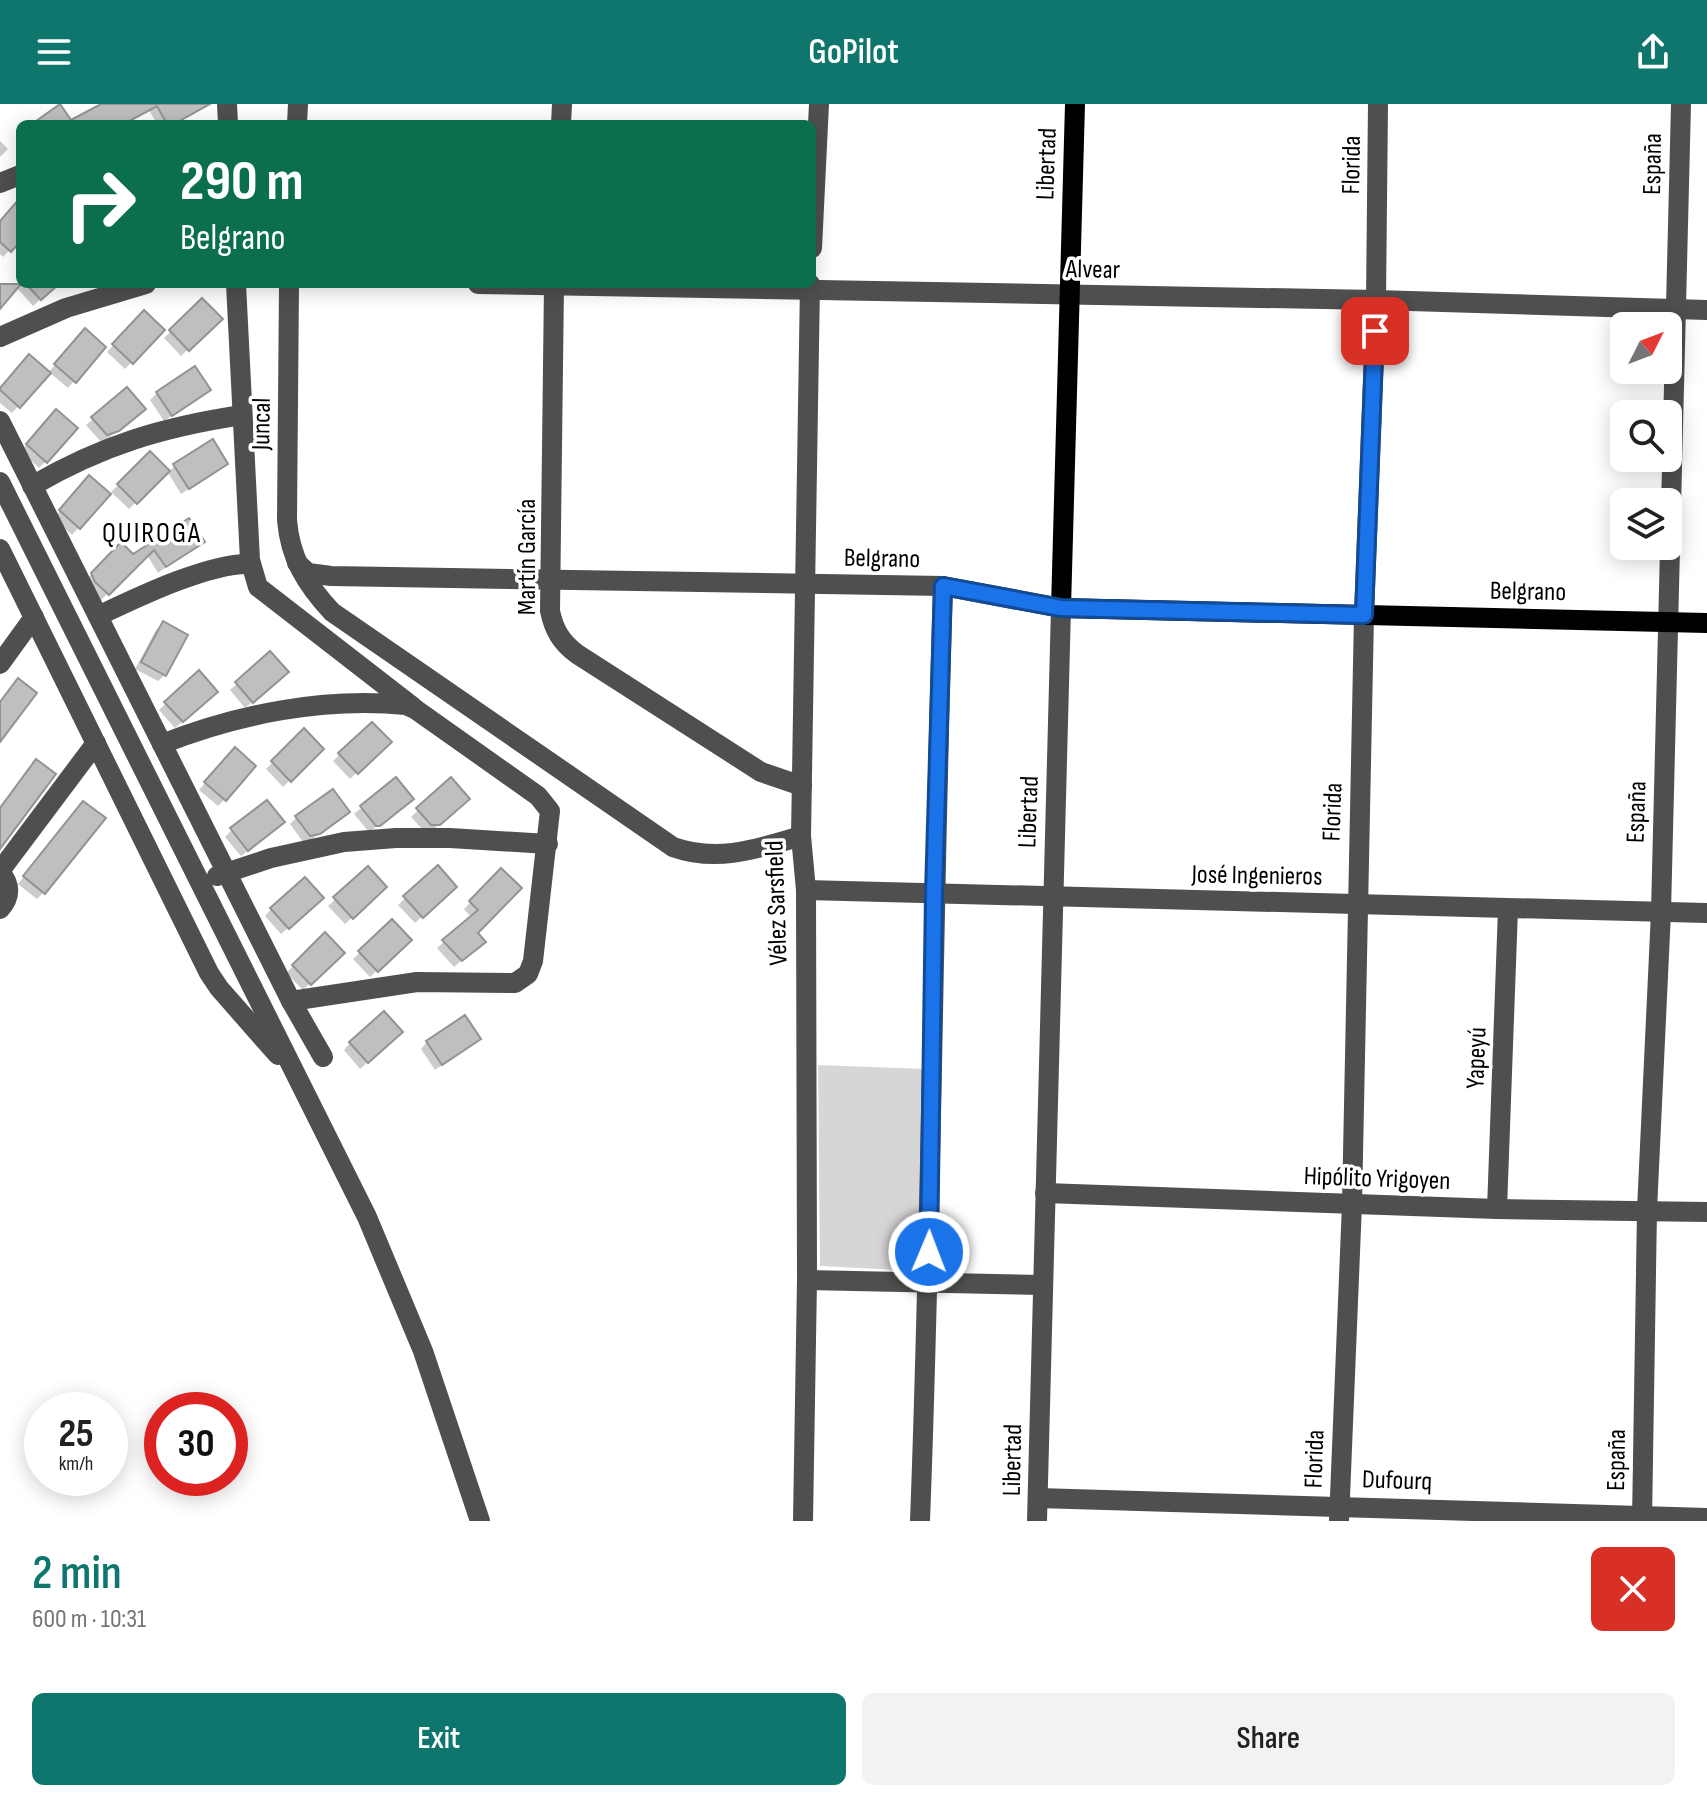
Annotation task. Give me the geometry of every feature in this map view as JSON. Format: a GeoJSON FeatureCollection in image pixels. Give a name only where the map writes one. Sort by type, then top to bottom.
{"type":"FeatureCollection","features":[{"type":"Feature","properties":{"kind":"main road","name":"Libertad"},"geometry":{"type":"LineString","coordinates":[[1061,608],[1075,104]]}},
{"type":"Feature","properties":{"kind":"main road","name":"Belgrano"},"geometry":{"type":"LineString","coordinates":[[1061,608],[1707,623]]}},
{"type":"Feature","properties":{"kind":"street"},"geometry":{"type":"LineString","coordinates":[[816,166],[819,104]]}},
{"type":"Feature","properties":{"kind":"street","name":"Florida"},"geometry":{"type":"LineString","coordinates":[[1339,1513],[1352,1204],[1364,615],[1376,300],[1378,104]]}},
{"type":"Feature","properties":{"kind":"street","name":"España"},"geometry":{"type":"LineString","coordinates":[[1642,1519],[1647,1210],[1661,912],[1681,104]]}},
{"type":"Feature","properties":{"kind":"street","name":"Alvear"},"geometry":{"type":"LineString","coordinates":[[816,286],[1070,296],[1376,300],[1707,310]]}},
{"type":"Feature","properties":{"kind":"street"},"geometry":{"type":"LineString","coordinates":[[0,337],[66,308],[133,288]]}},
{"type":"Feature","properties":{"kind":"street"},"geometry":{"type":"LineString","coordinates":[[236,288],[251,564],[258,587],[415,709],[546,803],[551,820],[533,961],[528,974],[515,983],[417,982],[291,1001]]}},
{"type":"Feature","properties":{"kind":"street","name":"Juncal"},"geometry":{"type":"LineString","coordinates":[[289,288],[287,520],[289,544],[311,590],[332,612],[673,847],[710,856],[747,852],[801,836]]}},
{"type":"Feature","properties":{"kind":"street","name":"Martín García"},"geometry":{"type":"LineString","coordinates":[[554,288],[550,611],[553,628],[565,645],[761,772],[802,786]]}},
{"type":"Feature","properties":{"kind":"street","name":"Vélez Sarsfield"},"geometry":{"type":"LineString","coordinates":[[803,1521],[807,1280],[806,890],[801,836],[810,288]]}},
{"type":"Feature","properties":{"kind":"street"},"geometry":{"type":"LineString","coordinates":[[32,486],[89,456],[139,436],[183,424],[242,415]]}},
{"type":"Feature","properties":{"kind":"street"},"geometry":{"type":"LineString","coordinates":[[0,421],[291,1001],[323,1057]]}},
{"type":"Feature","properties":{"kind":"street"},"geometry":{"type":"LineString","coordinates":[[0,482],[367,1217],[423,1351],[480,1521]]}},
{"type":"Feature","properties":{"kind":"street"},"geometry":{"type":"LineString","coordinates":[[0,549],[214,980],[297,1076]]}},
{"type":"Feature","properties":{"kind":"street","name":"Belgrano"},"geometry":{"type":"LineString","coordinates":[[297,563],[308,573],[331,576],[943,586],[1061,608]]}},
{"type":"Feature","properties":{"kind":"street"},"geometry":{"type":"LineString","coordinates":[[98,616],[160,588],[225,567],[251,564]]}},
{"type":"Feature","properties":{"kind":"street"},"geometry":{"type":"LineString","coordinates":[[920,1521],[929,1283],[934,893],[943,586]]}},
{"type":"Feature","properties":{"kind":"street","name":"Libertad"},"geometry":{"type":"LineString","coordinates":[[1037,1521],[1061,608]]}},
{"type":"Feature","properties":{"kind":"street"},"geometry":{"type":"LineString","coordinates":[[0,664],[34,617]]}},
{"type":"Feature","properties":{"kind":"street"},"geometry":{"type":"LineString","coordinates":[[162,744],[230,720],[294,709],[345,704],[400,705],[415,709]]}},
{"type":"Feature","properties":{"kind":"street"},"geometry":{"type":"LineString","coordinates":[[0,909],[9,894],[6,880],[0,872],[96,743]]}},
{"type":"Feature","properties":{"kind":"street"},"geometry":{"type":"LineString","coordinates":[[201,886],[226,872],[271,858],[344,842],[437,838],[548,844]]}},
{"type":"Feature","properties":{"kind":"street","name":"José Ingenieros"},"geometry":{"type":"LineString","coordinates":[[806,890],[1707,913]]}},
{"type":"Feature","properties":{"kind":"street","name":"Yapeyú"},"geometry":{"type":"LineString","coordinates":[[1497,1209],[1508,909]]}},
{"type":"Feature","properties":{"kind":"street","name":"Hipólito Yrigoyen"},"geometry":{"type":"LineString","coordinates":[[1045,1193],[1497,1209],[1707,1212]]}},
{"type":"Feature","properties":{"kind":"street"},"geometry":{"type":"LineString","coordinates":[[807,1280],[1043,1285]]}},
{"type":"Feature","properties":{"kind":"street","name":"Dufourq"},"geometry":{"type":"LineString","coordinates":[[1038,1498],[1339,1513],[1707,1518]]}},
{"type":"Feature","properties":{"kind":"shaded area"},"geometry":{"type":"Polygon","coordinates":[[[818,1065],[925,1069],[918,1271],[820,1266],[818,1065]]]}},
{"type":"Feature","properties":{"kind":"building"},"geometry":{"type":"Polygon","coordinates":[[[60,104],[71,120],[38,120],[60,104]]]}},
{"type":"Feature","properties":{"kind":"building"},"geometry":{"type":"Polygon","coordinates":[[[101,104],[210,104],[181,120],[165,120],[157,106],[131,120],[71,120],[101,104]]]}},
{"type":"Feature","properties":{"kind":"building"},"geometry":{"type":"Polygon","coordinates":[[[16,203],[16,246],[11,252],[0,242],[0,221],[16,203]]]}},
{"type":"Feature","properties":{"kind":"building"},"geometry":{"type":"Polygon","coordinates":[[[0,284],[16,284],[18,288],[0,309],[0,284]]]}},
{"type":"Feature","properties":{"kind":"building"},"geometry":{"type":"Polygon","coordinates":[[[30,288],[54,288],[41,300],[30,288]]]}},
{"type":"Feature","properties":{"kind":"building"},"geometry":{"type":"Polygon","coordinates":[[[202,298],[223,319],[189,351],[169,330],[202,298]]]}},
{"type":"Feature","properties":{"kind":"building"},"geometry":{"type":"Polygon","coordinates":[[[144,310],[165,330],[133,364],[112,344],[144,310]]]}},
{"type":"Feature","properties":{"kind":"building"},"geometry":{"type":"Polygon","coordinates":[[[85,328],[106,347],[76,383],[54,364],[85,328]]]}},
{"type":"Feature","properties":{"kind":"building"},"geometry":{"type":"Polygon","coordinates":[[[29,354],[51,373],[20,408],[0,388],[29,354]]]}},
{"type":"Feature","properties":{"kind":"building"},"geometry":{"type":"Polygon","coordinates":[[[195,366],[211,390],[172,416],[156,392],[195,366]]]}},
{"type":"Feature","properties":{"kind":"building"},"geometry":{"type":"Polygon","coordinates":[[[127,387],[146,409],[119,431],[107,435],[91,417],[127,387]]]}},
{"type":"Feature","properties":{"kind":"building"},"geometry":{"type":"Polygon","coordinates":[[[56,409],[78,428],[47,463],[26,444],[56,409]]]}},
{"type":"Feature","properties":{"kind":"building"},"geometry":{"type":"Polygon","coordinates":[[[213,439],[228,464],[189,489],[173,464],[213,439]]]}},
{"type":"Feature","properties":{"kind":"building"},"geometry":{"type":"Polygon","coordinates":[[[150,451],[170,471],[137,504],[117,484],[150,451]]]}},
{"type":"Feature","properties":{"kind":"building"},"geometry":{"type":"Polygon","coordinates":[[[89,475],[111,494],[80,529],[59,510],[89,475]]]}},
{"type":"Feature","properties":{"kind":"building"},"geometry":{"type":"Polygon","coordinates":[[[189,518],[205,542],[166,567],[154,550],[109,595],[95,582],[91,573],[121,542],[133,554],[189,518]]]}},
{"type":"Feature","properties":{"kind":"building"},"geometry":{"type":"Polygon","coordinates":[[[163,621],[188,635],[166,676],[141,662],[163,621]]]}},
{"type":"Feature","properties":{"kind":"building"},"geometry":{"type":"Polygon","coordinates":[[[270,651],[289,672],[253,703],[235,682],[270,651]]]}},
{"type":"Feature","properties":{"kind":"building"},"geometry":{"type":"Polygon","coordinates":[[[199,670],[218,692],[183,722],[164,702],[199,670]]]}},
{"type":"Feature","properties":{"kind":"building"},"geometry":{"type":"Polygon","coordinates":[[[18,678],[37,693],[0,742],[0,702],[18,678]]]}},
{"type":"Feature","properties":{"kind":"building"},"geometry":{"type":"Polygon","coordinates":[[[372,722],[392,742],[358,774],[338,753],[372,722]]]}},
{"type":"Feature","properties":{"kind":"building"},"geometry":{"type":"Polygon","coordinates":[[[304,728],[324,749],[291,782],[271,761],[304,728]]]}},
{"type":"Feature","properties":{"kind":"building"},"geometry":{"type":"Polygon","coordinates":[[[235,747],[256,766],[226,801],[204,782],[235,747]]]}},
{"type":"Feature","properties":{"kind":"building"},"geometry":{"type":"Polygon","coordinates":[[[36,759],[56,774],[0,849],[0,808],[36,759]]]}},
{"type":"Feature","properties":{"kind":"building"},"geometry":{"type":"Polygon","coordinates":[[[396,777],[414,799],[376,826],[360,806],[396,777]]]}},
{"type":"Feature","properties":{"kind":"building"},"geometry":{"type":"Polygon","coordinates":[[[451,777],[470,799],[440,825],[431,825],[416,808],[451,777]]]}},
{"type":"Feature","properties":{"kind":"building"},"geometry":{"type":"Polygon","coordinates":[[[333,789],[350,812],[320,834],[310,836],[295,816],[333,789]]]}},
{"type":"Feature","properties":{"kind":"building"},"geometry":{"type":"Polygon","coordinates":[[[267,800],[285,822],[248,851],[230,828],[267,800]]]}},
{"type":"Feature","properties":{"kind":"building"},"geometry":{"type":"Polygon","coordinates":[[[83,801],[106,818],[45,894],[23,876],[83,801]]]}},
{"type":"Feature","properties":{"kind":"building"},"geometry":{"type":"Polygon","coordinates":[[[438,865],[457,887],[423,918],[403,896],[438,865]]]}},
{"type":"Feature","properties":{"kind":"building"},"geometry":{"type":"Polygon","coordinates":[[[368,866],[387,887],[353,919],[333,897],[368,866]]]}},
{"type":"Feature","properties":{"kind":"building"},"geometry":{"type":"Polygon","coordinates":[[[501,868],[522,888],[478,933],[486,942],[462,961],[442,940],[478,910],[469,901],[501,868]]]}},
{"type":"Feature","properties":{"kind":"building"},"geometry":{"type":"Polygon","coordinates":[[[305,877],[324,898],[289,929],[270,908],[305,877]]]}},
{"type":"Feature","properties":{"kind":"building"},"geometry":{"type":"Polygon","coordinates":[[[392,919],[412,940],[378,972],[358,951],[392,919]]]}},
{"type":"Feature","properties":{"kind":"building"},"geometry":{"type":"Polygon","coordinates":[[[325,932],[345,953],[311,985],[292,965],[325,932]]]}},
{"type":"Feature","properties":{"kind":"building"},"geometry":{"type":"Polygon","coordinates":[[[384,1011],[403,1032],[368,1063],[349,1042],[384,1011]]]}},
{"type":"Feature","properties":{"kind":"building"},"geometry":{"type":"Polygon","coordinates":[[[465,1015],[481,1039],[442,1065],[426,1041],[465,1015]]]}},
{"type":"Feature","properties":{"kind":"district","name":"QUIROGA"},"geometry":{"type":"Point","coordinates":[152,533]}},
{"type":"Feature","properties":{"kind":"route"},"geometry":{"type":"LineString","coordinates":[[929,1252],[934,893],[943,586],[1061,608],[1364,615],[1375,331]]}}]}
